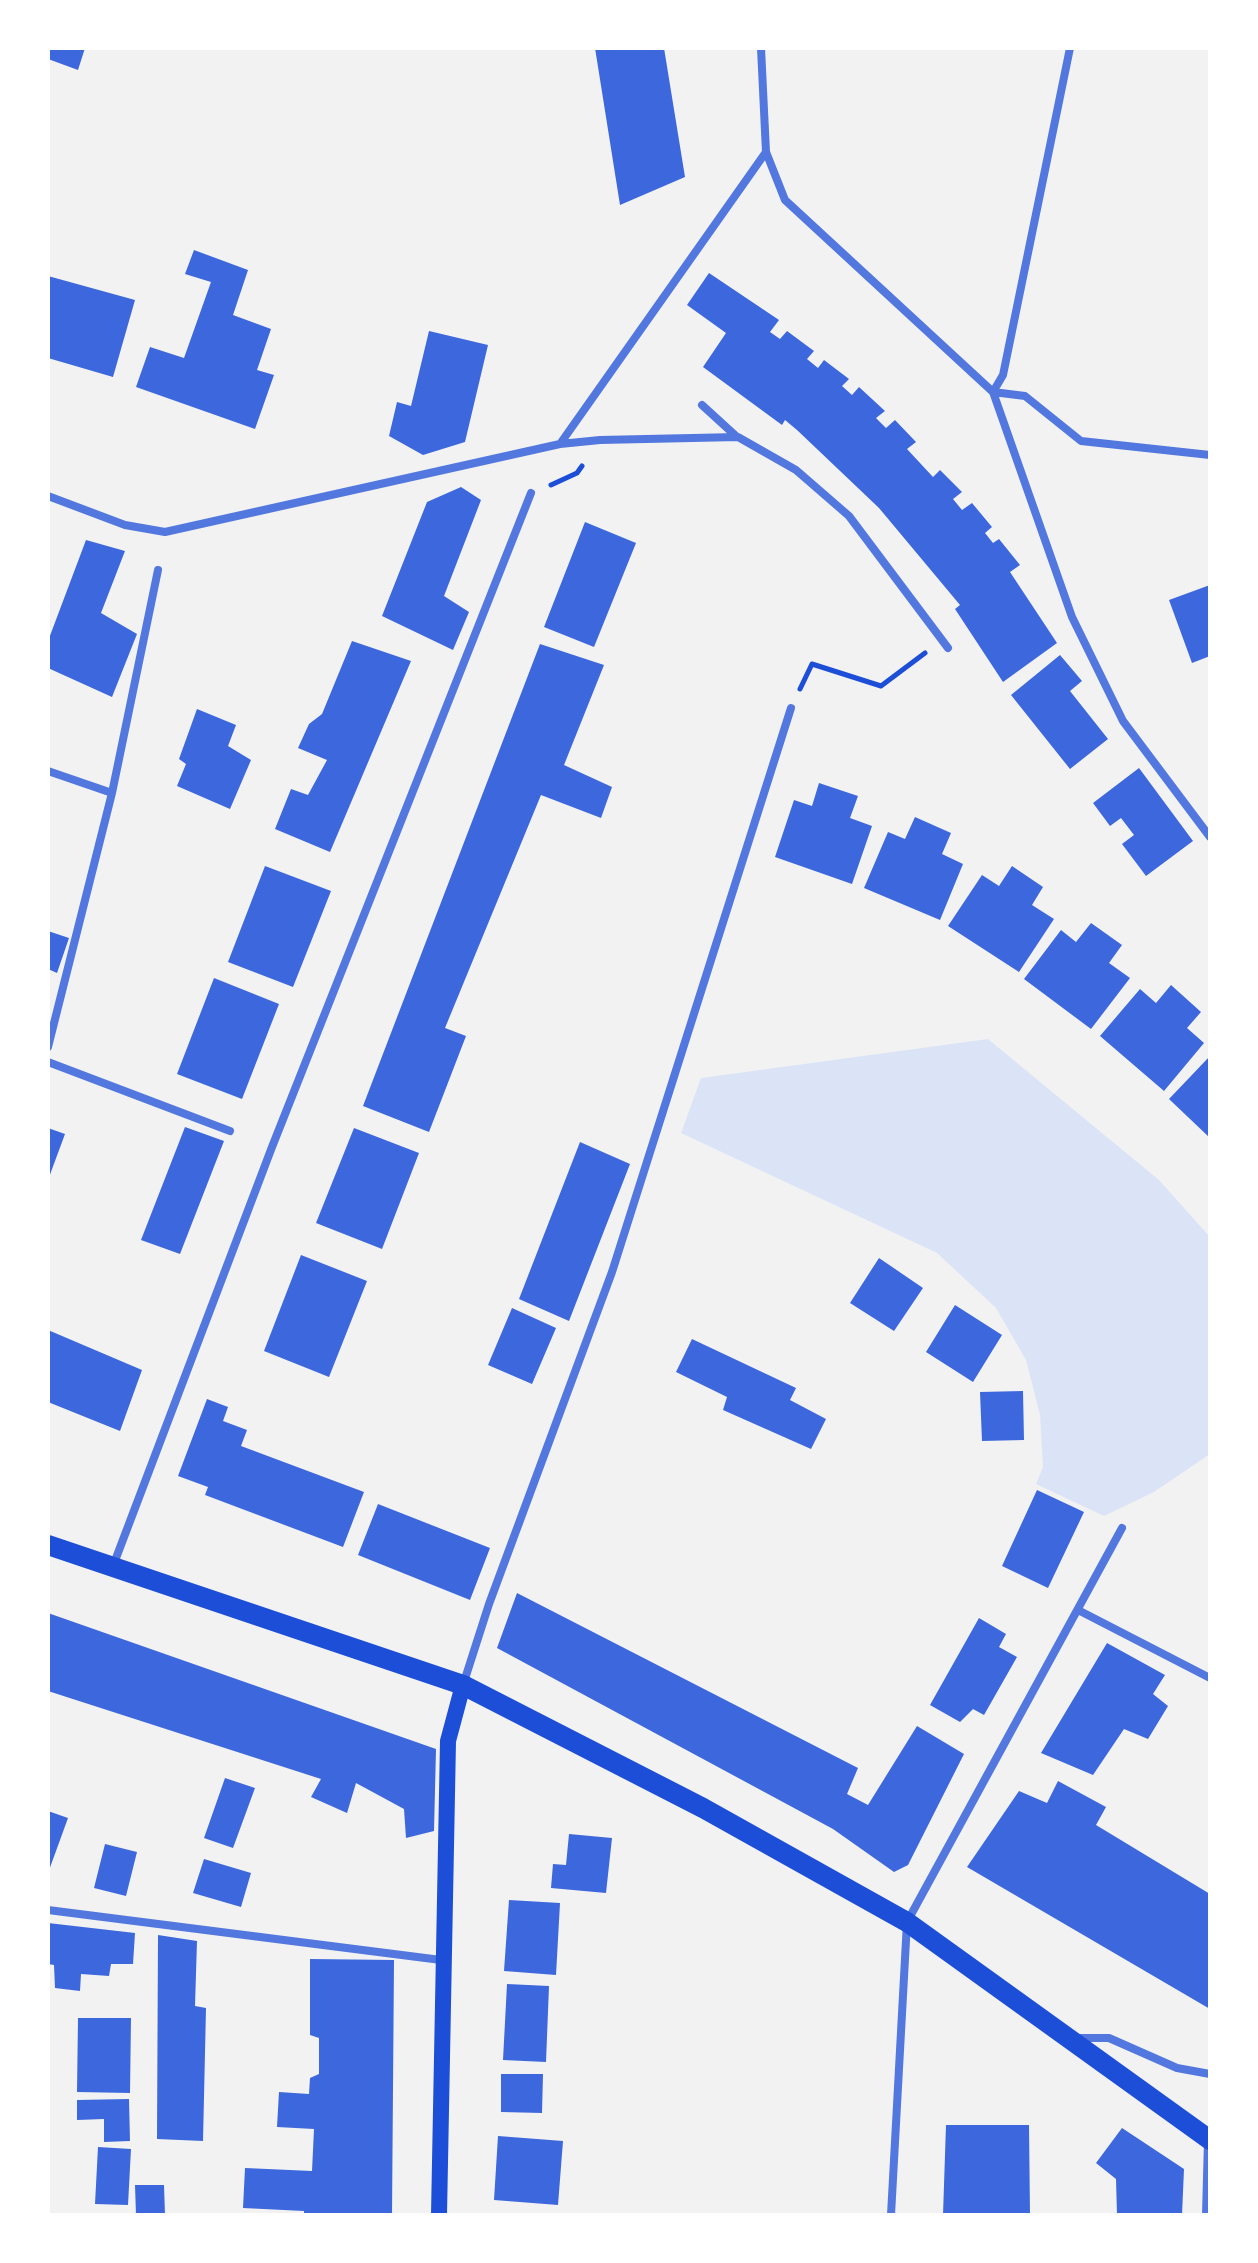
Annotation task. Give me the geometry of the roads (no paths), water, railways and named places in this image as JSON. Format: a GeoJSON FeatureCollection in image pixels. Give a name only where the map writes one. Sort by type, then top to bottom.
{"type":"FeatureCollection","features":[{"type":"Feature","properties":{"kind":"main road"},"geometry":{"type":"LineString","coordinates":[[48,1545],[463,1685],[703,1808],[907,1922],[1209,2139]]}},
{"type":"Feature","properties":{"kind":"main road"},"geometry":{"type":"LineString","coordinates":[[439,2215],[441,1960],[448,1741],[463,1685]]}},
{"type":"Feature","properties":{"kind":"street"},"geometry":{"type":"LineString","coordinates":[[761,48],[766,152],[785,200],[993,392],[1072,617],[1117,708],[1210,837]]}},
{"type":"Feature","properties":{"kind":"street"},"geometry":{"type":"LineString","coordinates":[[993,392],[1003,375],[1070,48]]}},
{"type":"Feature","properties":{"kind":"street"},"geometry":{"type":"LineString","coordinates":[[560,444],[766,152]]}},
{"type":"Feature","properties":{"kind":"street"},"geometry":{"type":"LineString","coordinates":[[993,392],[1025,396],[1081,441],[1210,455]]}},
{"type":"Feature","properties":{"kind":"street"},"geometry":{"type":"LineString","coordinates":[[702,405],[738,437],[796,470],[849,516],[945,644]]}},
{"type":"Feature","properties":{"kind":"street"},"geometry":{"type":"LineString","coordinates":[[48,496],[125,525],[165,532],[560,444],[600,440],[738,437]]}},
{"type":"Feature","properties":{"kind":"street"},"geometry":{"type":"LineString","coordinates":[[113,1567],[272,1147],[531,493]]}},
{"type":"Feature","properties":{"kind":"street"},"geometry":{"type":"LineString","coordinates":[[48,1047],[112,793],[158,570]]}},
{"type":"Feature","properties":{"kind":"street"},"geometry":{"type":"LineString","coordinates":[[463,1685],[489,1604],[612,1272],[791,708]]}},
{"type":"Feature","properties":{"kind":"street"},"geometry":{"type":"LineString","coordinates":[[48,771],[112,793]]}},
{"type":"Feature","properties":{"kind":"street"},"geometry":{"type":"LineString","coordinates":[[48,1062],[230,1131]]}},
{"type":"Feature","properties":{"kind":"street"},"geometry":{"type":"LineString","coordinates":[[891,2215],[907,1922],[1122,1528]]}},
{"type":"Feature","properties":{"kind":"street"},"geometry":{"type":"LineString","coordinates":[[1078,1610],[1210,1678]]}},
{"type":"Feature","properties":{"kind":"street"},"geometry":{"type":"LineString","coordinates":[[48,1910],[441,1960]]}},
{"type":"Feature","properties":{"kind":"street"},"geometry":{"type":"LineString","coordinates":[[1070,2038],[1109,2038],[1177,2068],[1210,2074]]}},
{"type":"Feature","properties":{"kind":"street"},"geometry":{"type":"LineString","coordinates":[[1206,2215],[1209,2139]]}}]}
